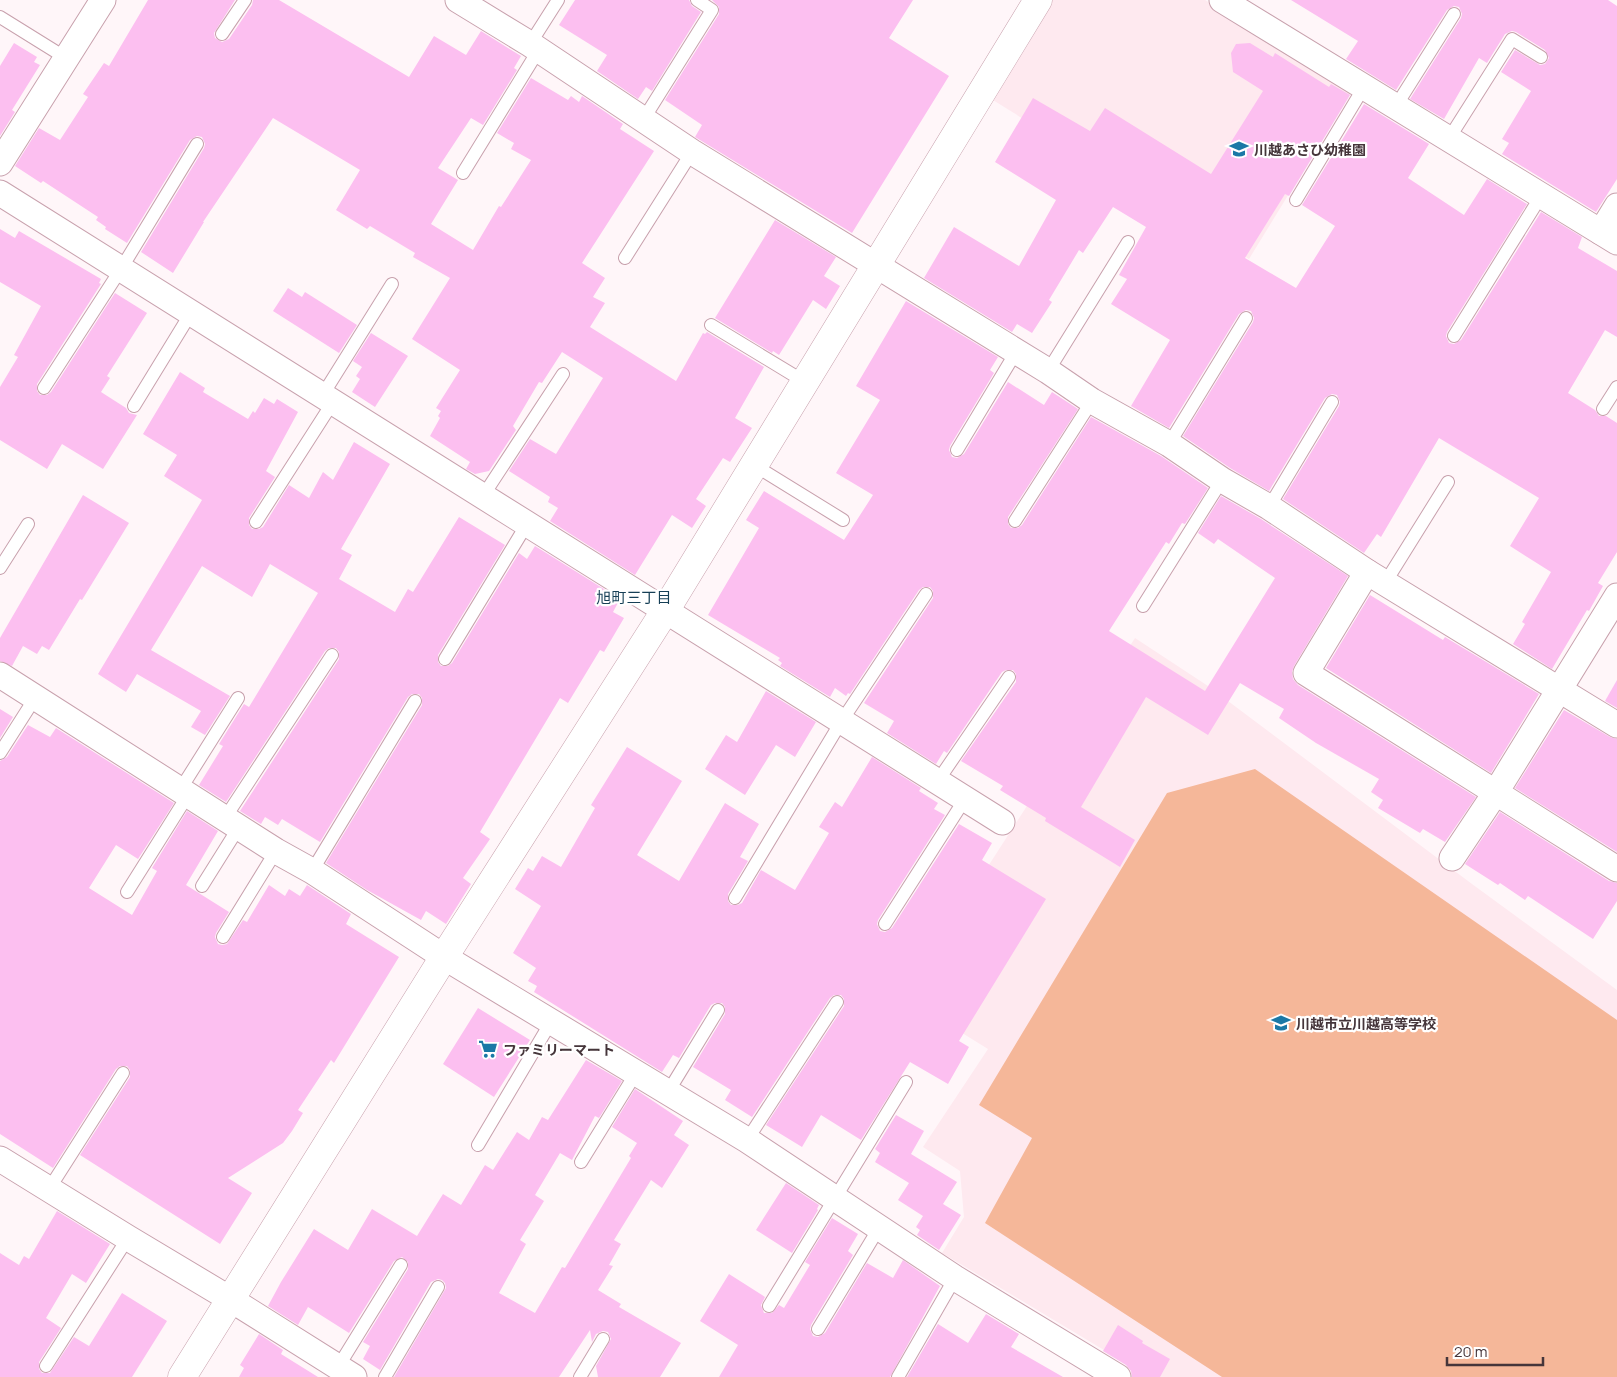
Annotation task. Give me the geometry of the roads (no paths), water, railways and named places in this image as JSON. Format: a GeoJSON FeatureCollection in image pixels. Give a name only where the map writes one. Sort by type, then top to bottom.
{"type":"FeatureCollection","features":[{"type":"Feature","properties":{"kind":"street"},"geometry":{"type":"LineString","coordinates":[[458,0],[534,47],[692,152],[1048,371],[1092,401],[1169,444],[1376,578],[1617,725]]}},
{"type":"Feature","properties":{"kind":"street"},"geometry":{"type":"LineString","coordinates":[[182,1377],[444,957],[665,611],[875,264],[1038,0]]}},
{"type":"Feature","properties":{"kind":"street"},"geometry":{"type":"LineString","coordinates":[[1222,0],[1609,237],[1617,206]]}},
{"type":"Feature","properties":{"kind":"street"},"geometry":{"type":"LineString","coordinates":[[0,163],[100,1]]}},
{"type":"Feature","properties":{"kind":"street"},"geometry":{"type":"LineString","coordinates":[[0,193],[1002,822]]}},
{"type":"Feature","properties":{"kind":"street"},"geometry":{"type":"LineString","coordinates":[[1376,578],[1306,673],[1617,868]]}},
{"type":"Feature","properties":{"kind":"street"},"geometry":{"type":"LineString","coordinates":[[1452,858],[1496,792],[1617,596]]}},
{"type":"Feature","properties":{"kind":"street"},"geometry":{"type":"LineString","coordinates":[[0,675],[276,851],[312,871],[444,957],[747,1140],[955,1278],[1118,1377]]}},
{"type":"Feature","properties":{"kind":"street"},"geometry":{"type":"LineString","coordinates":[[0,1159],[346,1372]]}},
{"type":"Feature","properties":{"kind":"lane"},"geometry":{"type":"LineString","coordinates":[[222,34],[244,0]]}},
{"type":"Feature","properties":{"kind":"lane"},"geometry":{"type":"LineString","coordinates":[[463,173],[534,47],[558,0]]}},
{"type":"Feature","properties":{"kind":"lane"},"geometry":{"type":"LineString","coordinates":[[643,120],[712,10],[697,0]]}},
{"type":"Feature","properties":{"kind":"lane"},"geometry":{"type":"LineString","coordinates":[[1396,106],[1454,14]]}},
{"type":"Feature","properties":{"kind":"lane"},"geometry":{"type":"LineString","coordinates":[[0,17],[66,58]]}},
{"type":"Feature","properties":{"kind":"lane"},"geometry":{"type":"LineString","coordinates":[[1448,140],[1512,39],[1541,57]]}},
{"type":"Feature","properties":{"kind":"lane"},"geometry":{"type":"LineString","coordinates":[[1296,200],[1364,87]]}},
{"type":"Feature","properties":{"kind":"lane"},"geometry":{"type":"LineString","coordinates":[[44,388],[121,269],[197,144]]}},
{"type":"Feature","properties":{"kind":"lane"},"geometry":{"type":"LineString","coordinates":[[625,258],[692,152]]}},
{"type":"Feature","properties":{"kind":"lane"},"geometry":{"type":"LineString","coordinates":[[1454,336],[1541,196]]}},
{"type":"Feature","properties":{"kind":"lane"},"geometry":{"type":"LineString","coordinates":[[1048,371],[1128,242]]}},
{"type":"Feature","properties":{"kind":"lane"},"geometry":{"type":"LineString","coordinates":[[256,522],[392,284]]}},
{"type":"Feature","properties":{"kind":"lane"},"geometry":{"type":"LineString","coordinates":[[134,406],[191,313]]}},
{"type":"Feature","properties":{"kind":"lane"},"geometry":{"type":"LineString","coordinates":[[1169,444],[1246,318]]}},
{"type":"Feature","properties":{"kind":"lane"},"geometry":{"type":"LineString","coordinates":[[710,325],[805,382]]}},
{"type":"Feature","properties":{"kind":"lane"},"geometry":{"type":"LineString","coordinates":[[957,450],[1016,352]]}},
{"type":"Feature","properties":{"kind":"lane"},"geometry":{"type":"LineString","coordinates":[[483,496],[563,374]]}},
{"type":"Feature","properties":{"kind":"lane"},"geometry":{"type":"LineString","coordinates":[[1603,409],[1617,387]]}},
{"type":"Feature","properties":{"kind":"lane"},"geometry":{"type":"LineString","coordinates":[[1015,521],[1092,401]]}},
{"type":"Feature","properties":{"kind":"lane"},"geometry":{"type":"LineString","coordinates":[[1269,507],[1332,402]]}},
{"type":"Feature","properties":{"kind":"lane"},"geometry":{"type":"LineString","coordinates":[[754,465],[843,520]]}},
{"type":"Feature","properties":{"kind":"lane"},"geometry":{"type":"LineString","coordinates":[[1143,606],[1222,480]]}},
{"type":"Feature","properties":{"kind":"lane"},"geometry":{"type":"LineString","coordinates":[[1376,578],[1448,482]]}},
{"type":"Feature","properties":{"kind":"lane"},"geometry":{"type":"LineString","coordinates":[[0,568],[28,524]]}},
{"type":"Feature","properties":{"kind":"lane"},"geometry":{"type":"LineString","coordinates":[[445,658],[527,524]]}},
{"type":"Feature","properties":{"kind":"lane"},"geometry":{"type":"LineString","coordinates":[[735,898],[841,722],[926,594]]}},
{"type":"Feature","properties":{"kind":"lane"},"geometry":{"type":"LineString","coordinates":[[202,886],[232,822],[332,654]]}},
{"type":"Feature","properties":{"kind":"lane"},"geometry":{"type":"LineString","coordinates":[[937,782],[1009,677]]}},
{"type":"Feature","properties":{"kind":"lane"},"geometry":{"type":"LineString","coordinates":[[0,753],[35,698]]}},
{"type":"Feature","properties":{"kind":"lane"},"geometry":{"type":"LineString","coordinates":[[127,892],[238,698]]}},
{"type":"Feature","properties":{"kind":"lane"},"geometry":{"type":"LineString","coordinates":[[312,871],[415,701]]}},
{"type":"Feature","properties":{"kind":"lane"},"geometry":{"type":"LineString","coordinates":[[885,924],[966,800]]}},
{"type":"Feature","properties":{"kind":"lane"},"geometry":{"type":"LineString","coordinates":[[222,937],[276,851]]}},
{"type":"Feature","properties":{"kind":"lane"},"geometry":{"type":"LineString","coordinates":[[747,1140],[837,1002]]}},
{"type":"Feature","properties":{"kind":"lane"},"geometry":{"type":"LineString","coordinates":[[668,1092],[718,1010]]}},
{"type":"Feature","properties":{"kind":"lane"},"geometry":{"type":"LineString","coordinates":[[478,1145],[551,1022]]}},
{"type":"Feature","properties":{"kind":"lane"},"geometry":{"type":"LineString","coordinates":[[49,1189],[123,1073]]}},
{"type":"Feature","properties":{"kind":"lane"},"geometry":{"type":"LineString","coordinates":[[581,1162],[636,1073]]}},
{"type":"Feature","properties":{"kind":"lane"},"geometry":{"type":"LineString","coordinates":[[769,1306],[906,1082]]}},
{"type":"Feature","properties":{"kind":"lane"},"geometry":{"type":"LineString","coordinates":[[818,1329],[879,1228]]}},
{"type":"Feature","properties":{"kind":"lane"},"geometry":{"type":"LineString","coordinates":[[46,1366],[128,1238]]}},
{"type":"Feature","properties":{"kind":"lane"},"geometry":{"type":"LineString","coordinates":[[346,1372],[401,1264]]}},
{"type":"Feature","properties":{"kind":"lane"},"geometry":{"type":"LineString","coordinates":[[898,1377],[955,1278]]}},
{"type":"Feature","properties":{"kind":"lane"},"geometry":{"type":"LineString","coordinates":[[385,1377],[438,1287]]}},
{"type":"Feature","properties":{"kind":"lane"},"geometry":{"type":"LineString","coordinates":[[580,1377],[603,1339]]}},
{"type":"Feature","properties":{"kind":"place","name":"川越あさひ幼稚園"},"geometry":{"type":"Point","coordinates":[1239,149]}},
{"type":"Feature","properties":{"kind":"place","name":"川越市立川越高等学校"},"geometry":{"type":"Point","coordinates":[1281,1023]}},
{"type":"Feature","properties":{"kind":"place","name":"ファミリーマート"},"geometry":{"type":"Point","coordinates":[488,1049]}},
{"type":"Feature","properties":{"kind":"district","name":"旭町三丁目"},"geometry":{"type":"Point","coordinates":[634,597]}}]}
